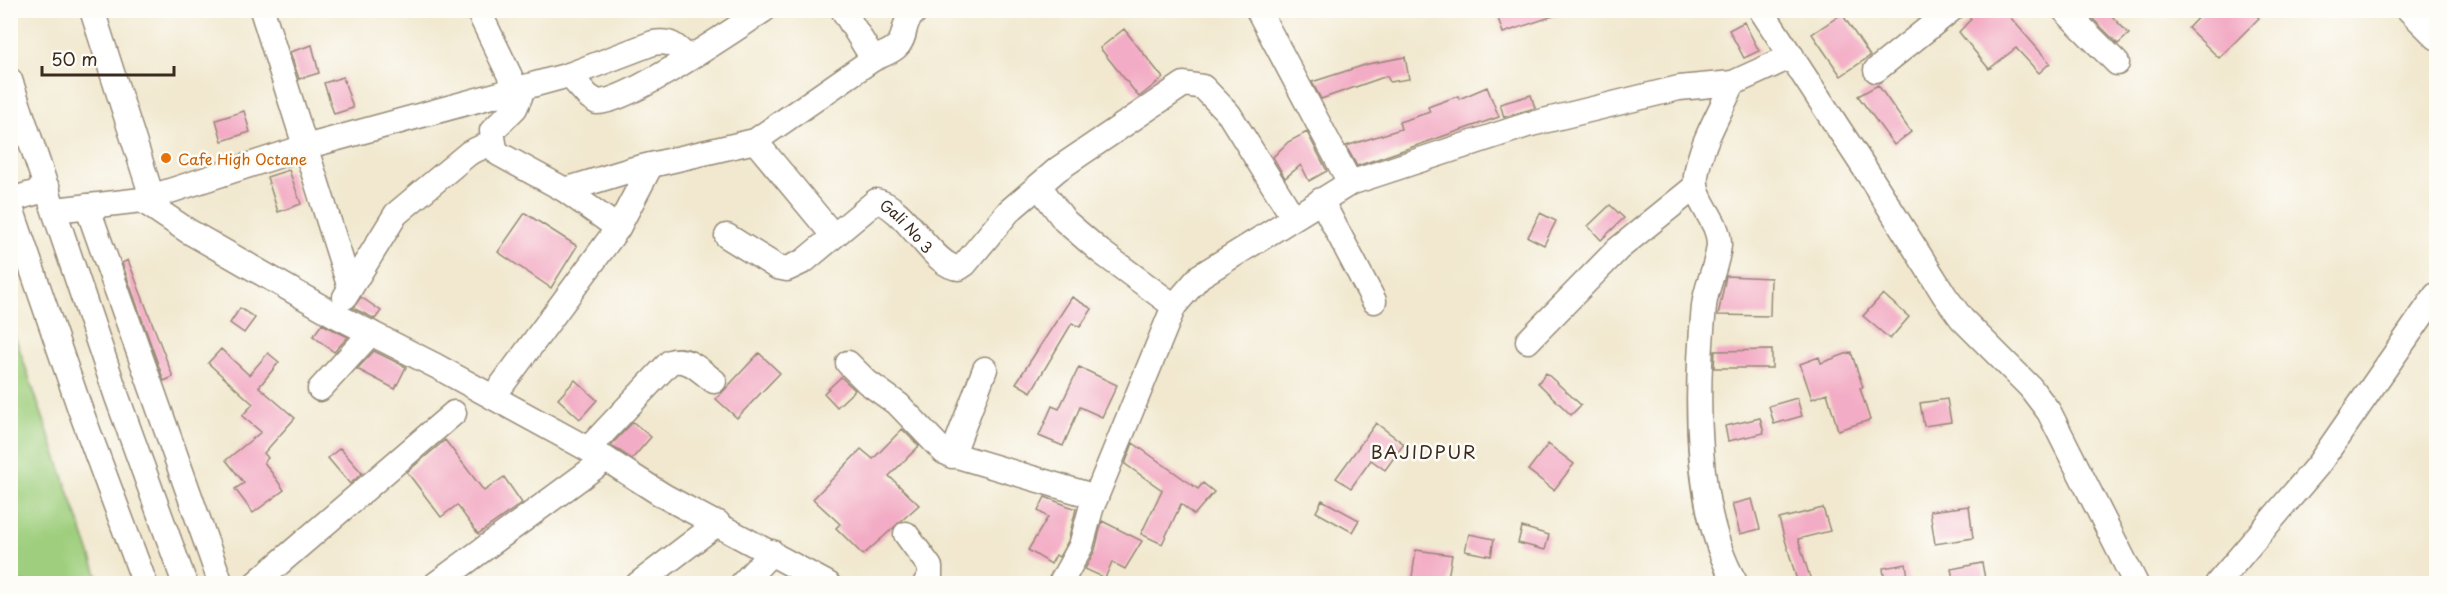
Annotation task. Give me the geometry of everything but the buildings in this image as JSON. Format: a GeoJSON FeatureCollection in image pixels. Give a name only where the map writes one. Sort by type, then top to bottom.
{"type":"FeatureCollection","features":[{"type":"Feature","properties":{"kind":"street"},"geometry":{"type":"LineString","coordinates":[[92,10],[147,198],[188,231],[335,315],[493,397],[597,454],[664,496],[828,584]]}},
{"type":"Feature","properties":{"kind":"street"},"geometry":{"type":"LineString","coordinates":[[478,10],[518,88],[519,103],[492,131],[493,142],[499,154],[565,190],[618,228]]}},
{"type":"Feature","properties":{"kind":"street"},"geometry":{"type":"LineString","coordinates":[[569,75],[588,96],[597,102],[605,102],[688,58],[764,10]]}},
{"type":"Feature","properties":{"kind":"street"},"geometry":{"type":"LineString","coordinates":[[843,10],[873,59]]}},
{"type":"Feature","properties":{"kind":"street"},"geometry":{"type":"LineString","coordinates":[[565,190],[651,165],[755,141],[873,59],[898,45],[904,25],[917,10]]}},
{"type":"Feature","properties":{"kind":"street"},"geometry":{"type":"LineString","coordinates":[[1258,10],[1269,26],[1350,183]]}},
{"type":"Feature","properties":{"kind":"street"},"geometry":{"type":"LineString","coordinates":[[1761,10],[1945,296],[1962,319],[2030,387],[2049,412],[2136,584]]}},
{"type":"Feature","properties":{"kind":"street"},"geometry":{"type":"LineString","coordinates":[[1876,70],[1951,10]]}},
{"type":"Feature","properties":{"kind":"street"},"geometry":{"type":"LineString","coordinates":[[2409,10],[2436,37]]}},
{"type":"Feature","properties":{"kind":"street"},"geometry":{"type":"LineString","coordinates":[[270,12],[305,147],[350,288]]}},
{"type":"Feature","properties":{"kind":"street"},"geometry":{"type":"LineString","coordinates":[[2073,13],[2118,63]]}},
{"type":"Feature","properties":{"kind":"street"},"geometry":{"type":"LineString","coordinates":[[10,200],[51,199],[87,206],[147,198],[305,147],[569,75],[665,41],[674,43],[688,58]]}},
{"type":"Feature","properties":{"kind":"street"},"geometry":{"type":"LineString","coordinates":[[1060,584],[1080,546],[1096,497],[1174,306],[1200,276],[1350,183],[1527,125],[1680,88],[1732,83],[1792,56]]}},
{"type":"Feature","properties":{"kind":"street"},"geometry":{"type":"LineString","coordinates":[[10,80],[117,398],[185,584]]}},
{"type":"Feature","properties":{"kind":"street"},"geometry":{"type":"LineString","coordinates":[[1732,83],[1699,162],[1696,186],[1716,230],[1719,244],[1704,305],[1699,401],[1702,440],[1709,508],[1718,544],[1736,584]]}},
{"type":"Feature","properties":{"kind":"street"},"geometry":{"type":"LineString","coordinates":[[1174,306],[1101,252],[1065,221],[1039,186],[1071,160],[1177,87],[1195,84],[1203,87],[1229,114],[1293,217]]}},
{"type":"Feature","properties":{"kind":"street"},"geometry":{"type":"LineString","coordinates":[[727,236],[777,267],[787,269],[804,261],[832,235],[755,141]]}},
{"type":"Feature","properties":{"kind":"street"},"geometry":{"type":"LineString","coordinates":[[335,315],[396,213],[469,153],[493,142]]}},
{"type":"Feature","properties":{"kind":"street"},"geometry":{"type":"LineString","coordinates":[[493,397],[618,228],[651,165]]}},
{"type":"Feature","properties":{"kind":"street","name":"Gali No 3"},"geometry":{"type":"LineString","coordinates":[[832,235],[870,204],[876,201],[884,202],[946,264],[959,268],[972,257],[1010,212],[1039,186]]}},
{"type":"Feature","properties":{"kind":"street"},"geometry":{"type":"LineString","coordinates":[[1528,341],[1606,260],[1696,186]]}},
{"type":"Feature","properties":{"kind":"street"},"geometry":{"type":"LineString","coordinates":[[1321,200],[1374,301]]}},
{"type":"Feature","properties":{"kind":"street"},"geometry":{"type":"LineString","coordinates":[[10,205],[80,409],[145,584]]}},
{"type":"Feature","properties":{"kind":"street"},"geometry":{"type":"LineString","coordinates":[[87,206],[221,584]]}},
{"type":"Feature","properties":{"kind":"street"},"geometry":{"type":"LineString","coordinates":[[2217,584],[2318,465],[2436,295]]}},
{"type":"Feature","properties":{"kind":"street"},"geometry":{"type":"LineString","coordinates":[[320,389],[371,333]]}},
{"type":"Feature","properties":{"kind":"street"},"geometry":{"type":"LineString","coordinates":[[436,584],[597,454],[670,362],[687,361],[714,381]]}},
{"type":"Feature","properties":{"kind":"street"},"geometry":{"type":"LineString","coordinates":[[848,363],[867,382],[899,405],[944,452],[1096,497]]}},
{"type":"Feature","properties":{"kind":"street"},"geometry":{"type":"LineString","coordinates":[[952,456],[986,369]]}},
{"type":"Feature","properties":{"kind":"street"},"geometry":{"type":"LineString","coordinates":[[255,584],[454,413]]}},
{"type":"Feature","properties":{"kind":"street"},"geometry":{"type":"LineString","coordinates":[[638,584],[718,523]]}},
{"type":"Feature","properties":{"kind":"street"},"geometry":{"type":"LineString","coordinates":[[906,534],[930,567],[930,576],[925,584]]}},
{"type":"Feature","properties":{"kind":"street"},"geometry":{"type":"LineString","coordinates":[[742,584],[772,552]]}},
{"type":"Feature","properties":{"kind":"green space"},"geometry":{"type":"Polygon","coordinates":[[[11,325],[100,583],[11,583],[11,325]]]}},
{"type":"Feature","properties":{"kind":"place","name":"Cafe High Octane"},"geometry":{"type":"Point","coordinates":[166,158]}},
{"type":"Feature","properties":{"kind":"district","name":"BAJIDPUR"},"geometry":{"type":"Point","coordinates":[1424,451]}}]}
